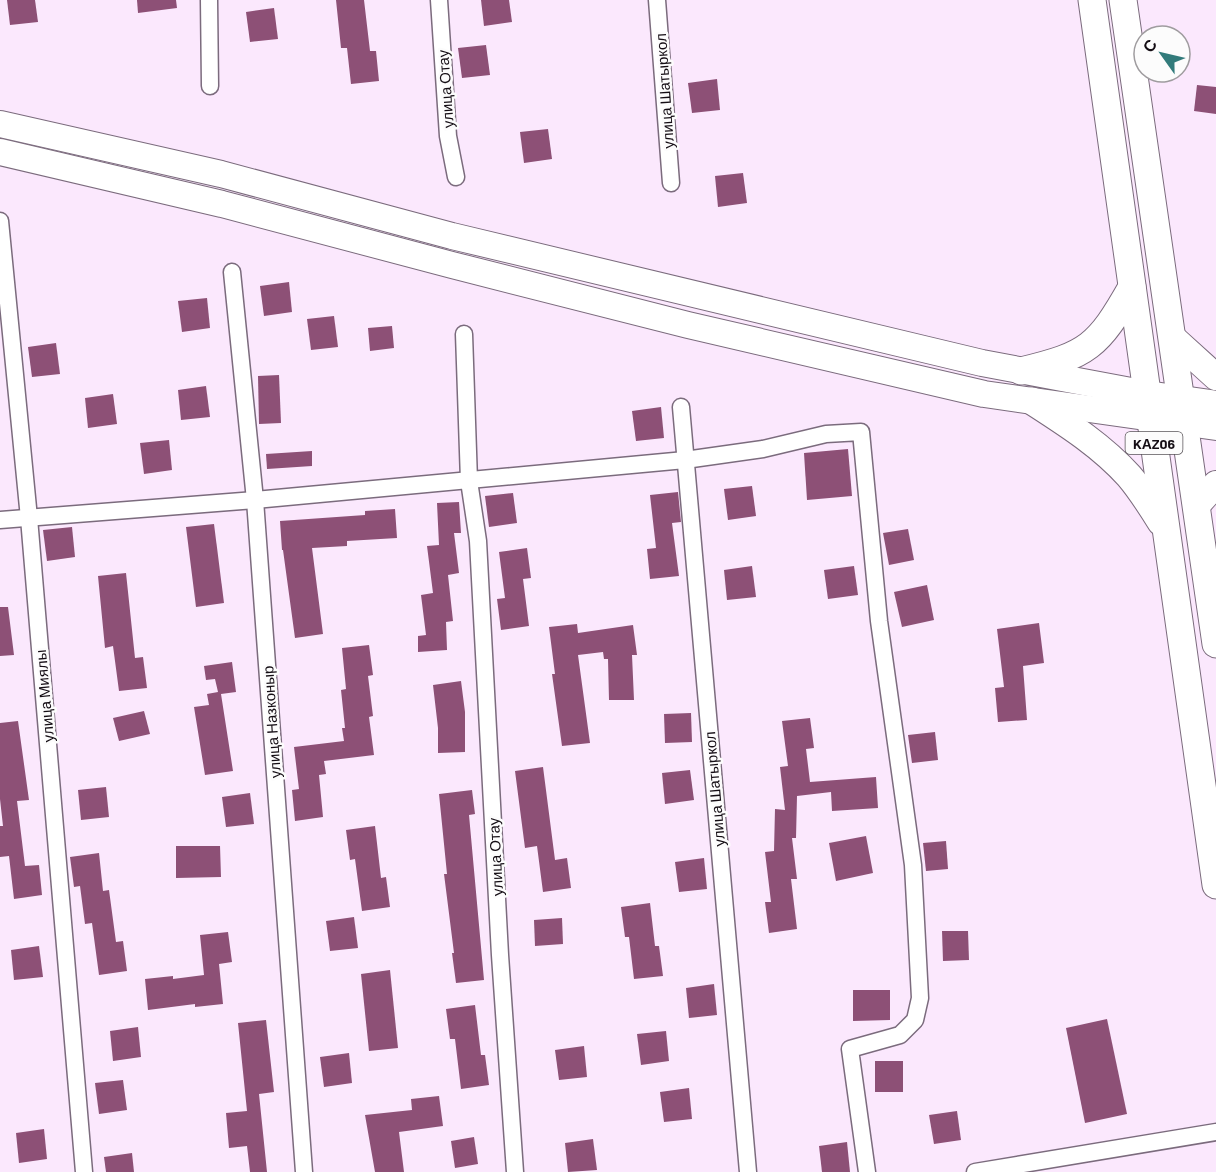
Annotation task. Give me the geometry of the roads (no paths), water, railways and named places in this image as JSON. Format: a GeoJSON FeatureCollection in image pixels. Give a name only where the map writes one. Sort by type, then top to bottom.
{"type":"FeatureCollection","features":[{"type":"Feature","properties":{"kind":"highway","name":"KАZ06"},"geometry":{"type":"LineString","coordinates":[[1092,0],[1216,885]]}},
{"type":"Feature","properties":{"kind":"highway","name":"KАZ06"},"geometry":{"type":"LineString","coordinates":[[1123,0],[1216,644]]}},
{"type":"Feature","properties":{"kind":"highway"},"geometry":{"type":"LineString","coordinates":[[1021,371],[1058,362],[1086,349],[1107,329],[1132,287]]}},
{"type":"Feature","properties":{"kind":"highway"},"geometry":{"type":"LineString","coordinates":[[1032,401],[1104,452],[1128,475],[1166,529]]}},
{"type":"Feature","properties":{"kind":"main road"},"geometry":{"type":"LineString","coordinates":[[0,124],[221,174],[452,236],[1021,371],[1148,406],[1183,412],[1216,427]]}},
{"type":"Feature","properties":{"kind":"main road"},"geometry":{"type":"LineString","coordinates":[[0,152],[222,204],[452,266],[687,325],[984,394],[1032,401],[1148,406]]}},
{"type":"Feature","properties":{"kind":"main road"},"geometry":{"type":"LineString","coordinates":[[1173,338],[1216,377]]}},
{"type":"Feature","properties":{"kind":"main road"},"geometry":{"type":"LineString","coordinates":[[1183,412],[1216,404]]}},
{"type":"Feature","properties":{"kind":"main road"},"geometry":{"type":"LineString","coordinates":[[1197,505],[1216,484]]}},
{"type":"Feature","properties":{"kind":"street"},"geometry":{"type":"LineString","coordinates":[[209,0],[210,86]]}},
{"type":"Feature","properties":{"kind":"street","name":"улица Отау"},"geometry":{"type":"LineString","coordinates":[[439,0],[448,136],[456,177]]}},
{"type":"Feature","properties":{"kind":"street","name":"улица Шатыркол"},"geometry":{"type":"LineString","coordinates":[[657,0],[671,183]]}},
{"type":"Feature","properties":{"kind":"street","name":"улица Миялы"},"geometry":{"type":"LineString","coordinates":[[0,221],[29,518],[84,1172]]}},
{"type":"Feature","properties":{"kind":"street","name":"улица Назконыр"},"geometry":{"type":"LineString","coordinates":[[232,272],[255,500],[304,1172]]}},
{"type":"Feature","properties":{"kind":"street","name":"улица Отау"},"geometry":{"type":"LineString","coordinates":[[464,334],[470,481],[478,541],[500,955],[515,1172]]}},
{"type":"Feature","properties":{"kind":"street","name":"улица Шатыркол"},"geometry":{"type":"LineString","coordinates":[[681,407],[748,1172]]}},
{"type":"Feature","properties":{"kind":"street"},"geometry":{"type":"LineString","coordinates":[[0,520],[255,500],[685,460],[762,450],[826,434],[861,432],[879,621],[913,865],[920,998],[915,1020],[900,1035],[850,1049],[867,1172]]}},
{"type":"Feature","properties":{"kind":"street"},"geometry":{"type":"LineString","coordinates":[[975,1172],[1216,1132]]}}]}
